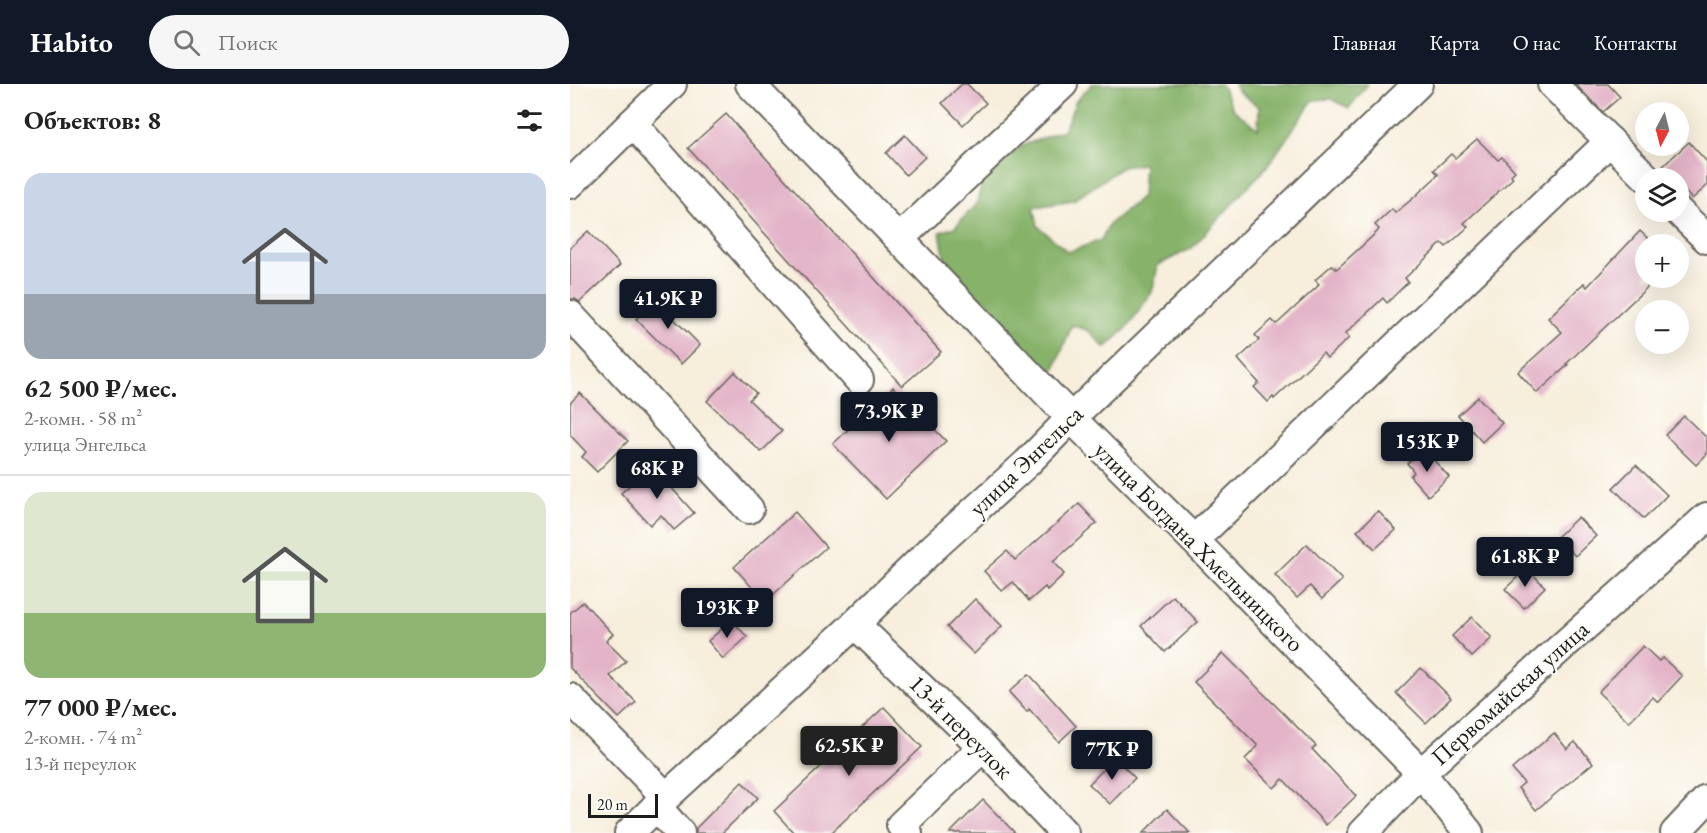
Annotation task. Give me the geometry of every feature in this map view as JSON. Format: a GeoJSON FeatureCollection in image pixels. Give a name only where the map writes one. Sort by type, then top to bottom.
{"type":"FeatureCollection","features":[{"type":"Feature","properties":{"kind":"street"},"geometry":{"type":"LineString","coordinates":[[570,184],[672,84]]}},
{"type":"Feature","properties":{"kind":"street","name":"улица Богдана Хмельницкого"},"geometry":{"type":"LineString","coordinates":[[750,84],[1071,418],[1421,772],[1469,833]]}},
{"type":"Feature","properties":{"kind":"street"},"geometry":{"type":"LineString","coordinates":[[899,239],[1063,84]]}},
{"type":"Feature","properties":{"kind":"street","name":"улица Энгельса"},"geometry":{"type":"LineString","coordinates":[[629,833],[1027,463],[1418,84]]}},
{"type":"Feature","properties":{"kind":"street"},"geometry":{"type":"LineString","coordinates":[[1552,84],[1637,168]]}},
{"type":"Feature","properties":{"kind":"street"},"geometry":{"type":"LineString","coordinates":[[632,123],[859,380]]}},
{"type":"Feature","properties":{"kind":"street"},"geometry":{"type":"LineString","coordinates":[[1194,540],[1610,141]]}},
{"type":"Feature","properties":{"kind":"street"},"geometry":{"type":"LineString","coordinates":[[1689,221],[1707,239]]}},
{"type":"Feature","properties":{"kind":"street"},"geometry":{"type":"LineString","coordinates":[[570,315],[749,509]]}},
{"type":"Feature","properties":{"kind":"street","name":"Первомайская улица"},"geometry":{"type":"LineString","coordinates":[[1363,833],[1421,772],[1707,517]]}},
{"type":"Feature","properties":{"kind":"street","name":"13-й переулок"},"geometry":{"type":"LineString","coordinates":[[855,624],[983,747],[1064,833]]}},
{"type":"Feature","properties":{"kind":"street"},"geometry":{"type":"LineString","coordinates":[[570,699],[661,802],[680,833]]}},
{"type":"Feature","properties":{"kind":"street"},"geometry":{"type":"LineString","coordinates":[[908,833],[901,825],[983,747]]}},
{"type":"Feature","properties":{"kind":"street"},"geometry":{"type":"LineString","coordinates":[[1675,833],[1707,799]]}},
{"type":"Feature","properties":{"kind":"green space"},"geometry":{"type":"Polygon","coordinates":[[[1092,84],[1221,84],[1233,109],[1258,129],[1259,107],[1238,91],[1234,84],[1368,84],[1349,108],[1331,99],[1313,100],[1269,164],[1191,249],[1158,265],[1152,292],[1127,328],[1105,348],[1089,331],[1072,325],[1047,388],[990,316],[987,301],[950,289],[940,232],[955,227],[977,203],[984,174],[1024,145],[1064,130],[1076,101],[1092,84]],[[1144,164],[1124,166],[1073,201],[1034,207],[1038,226],[1068,252],[1101,240],[1109,224],[1142,197],[1144,164]]]}},
{"type":"Feature","properties":{"kind":"building"},"geometry":{"type":"Polygon","coordinates":[[[962,84],[967,84],[986,103],[963,125],[942,103],[962,84]]]}},
{"type":"Feature","properties":{"kind":"building"},"geometry":{"type":"Polygon","coordinates":[[[1575,84],[1608,84],[1620,97],[1603,112],[1575,84]]]}},
{"type":"Feature","properties":{"kind":"building"},"geometry":{"type":"Polygon","coordinates":[[[726,114],[941,352],[902,386],[688,148],[726,114]]]}},
{"type":"Feature","properties":{"kind":"building"},"geometry":{"type":"Polygon","coordinates":[[[905,135],[925,157],[906,175],[886,153],[905,135]]]}},
{"type":"Feature","properties":{"kind":"building"},"geometry":{"type":"Polygon","coordinates":[[[1477,139],[1498,160],[1502,157],[1515,171],[1511,175],[1513,178],[1464,223],[1468,227],[1446,247],[1442,243],[1405,278],[1408,282],[1387,303],[1383,298],[1345,334],[1349,338],[1327,358],[1323,353],[1268,402],[1254,387],[1259,383],[1238,359],[1259,340],[1255,335],[1272,320],[1276,324],[1279,322],[1317,287],[1319,284],[1315,280],[1332,265],[1336,269],[1339,267],[1377,232],[1379,229],[1375,225],[1392,209],[1395,213],[1436,177],[1438,174],[1434,170],[1451,154],[1455,158],[1477,139]]]}},
{"type":"Feature","properties":{"kind":"building"},"geometry":{"type":"Polygon","coordinates":[[[1689,142],[1707,162],[1707,186],[1692,199],[1689,196],[1689,168],[1665,168],[1663,166],[1674,156],[1689,156],[1689,142]]]}},
{"type":"Feature","properties":{"kind":"building"},"geometry":{"type":"Polygon","coordinates":[[[588,231],[620,265],[580,302],[570,299],[570,248],[588,231]]]}},
{"type":"Feature","properties":{"kind":"building"},"geometry":{"type":"Polygon","coordinates":[[[1635,236],[1635,288],[1646,288],[1537,393],[1518,372],[1562,332],[1548,318],[1584,283],[1587,287],[1635,236]]]}},
{"type":"Feature","properties":{"kind":"building"},"geometry":{"type":"Polygon","coordinates":[[[659,295],[676,311],[671,316],[700,345],[681,364],[636,319],[659,295]]]}},
{"type":"Feature","properties":{"kind":"building"},"geometry":{"type":"Polygon","coordinates":[[[735,372],[756,393],[749,400],[782,431],[761,452],[707,401],[735,372]]]}},
{"type":"Feature","properties":{"kind":"building"},"geometry":{"type":"Polygon","coordinates":[[[893,387],[946,441],[886,499],[833,444],[893,387]]]}},
{"type":"Feature","properties":{"kind":"building"},"geometry":{"type":"Polygon","coordinates":[[[580,393],[628,441],[597,472],[582,457],[586,452],[570,435],[570,403],[580,393]]]}},
{"type":"Feature","properties":{"kind":"building"},"geometry":{"type":"Polygon","coordinates":[[[1478,397],[1502,423],[1482,442],[1458,415],[1478,397]]]}},
{"type":"Feature","properties":{"kind":"building"},"geometry":{"type":"Polygon","coordinates":[[[1684,416],[1707,438],[1707,454],[1696,465],[1665,435],[1684,416]]]}},
{"type":"Feature","properties":{"kind":"building"},"geometry":{"type":"Polygon","coordinates":[[[1424,449],[1449,477],[1428,496],[1410,476],[1414,472],[1407,463],[1424,449]]]}},
{"type":"Feature","properties":{"kind":"building"},"geometry":{"type":"Polygon","coordinates":[[[1636,465],[1667,495],[1644,519],[1613,488],[1636,465]]]}},
{"type":"Feature","properties":{"kind":"building"},"geometry":{"type":"Polygon","coordinates":[[[652,466],[694,513],[674,530],[661,515],[650,525],[621,493],[652,466]]]}},
{"type":"Feature","properties":{"kind":"building"},"geometry":{"type":"Polygon","coordinates":[[[1079,504],[1097,523],[1053,562],[1064,574],[1047,590],[1045,587],[1029,601],[1013,582],[1002,591],[984,571],[1007,551],[1015,560],[1079,504]]]}},
{"type":"Feature","properties":{"kind":"building"},"geometry":{"type":"Polygon","coordinates":[[[1378,511],[1396,530],[1375,549],[1357,531],[1378,511]]]}},
{"type":"Feature","properties":{"kind":"building"},"geometry":{"type":"Polygon","coordinates":[[[795,512],[826,547],[765,602],[734,567],[795,512]]]}},
{"type":"Feature","properties":{"kind":"building"},"geometry":{"type":"Polygon","coordinates":[[[1578,517],[1596,536],[1575,556],[1557,537],[1578,517]]]}},
{"type":"Feature","properties":{"kind":"building"},"geometry":{"type":"Polygon","coordinates":[[[1307,544],[1342,580],[1322,599],[1310,586],[1297,598],[1275,575],[1307,544]]]}},
{"type":"Feature","properties":{"kind":"building"},"geometry":{"type":"Polygon","coordinates":[[[1527,568],[1545,587],[1524,608],[1505,589],[1527,568]]]}},
{"type":"Feature","properties":{"kind":"building"},"geometry":{"type":"Polygon","coordinates":[[[1173,596],[1198,622],[1165,652],[1141,626],[1173,596]]]}},
{"type":"Feature","properties":{"kind":"building"},"geometry":{"type":"Polygon","coordinates":[[[975,599],[1002,626],[974,654],[947,627],[975,599]]]}},
{"type":"Feature","properties":{"kind":"building"},"geometry":{"type":"Polygon","coordinates":[[[583,602],[613,634],[606,641],[626,661],[610,676],[636,702],[619,718],[570,668],[570,613],[583,602]]]}},
{"type":"Feature","properties":{"kind":"building"},"geometry":{"type":"Polygon","coordinates":[[[1472,617],[1492,638],[1472,657],[1452,636],[1472,617]]]}},
{"type":"Feature","properties":{"kind":"building"},"geometry":{"type":"Polygon","coordinates":[[[732,620],[747,637],[723,659],[708,641],[732,620]]]}},
{"type":"Feature","properties":{"kind":"building"},"geometry":{"type":"Polygon","coordinates":[[[1643,646],[1659,661],[1663,658],[1682,676],[1658,702],[1653,697],[1629,722],[1598,692],[1643,646]]]}},
{"type":"Feature","properties":{"kind":"building"},"geometry":{"type":"Polygon","coordinates":[[[1223,653],[1316,746],[1312,749],[1356,796],[1326,825],[1283,779],[1274,788],[1245,759],[1258,746],[1194,682],[1223,653]]]}},
{"type":"Feature","properties":{"kind":"building"},"geometry":{"type":"Polygon","coordinates":[[[1421,668],[1451,698],[1426,723],[1396,693],[1421,668]]]}},
{"type":"Feature","properties":{"kind":"building"},"geometry":{"type":"Polygon","coordinates":[[[1029,674],[1076,726],[1059,742],[1029,709],[1027,712],[1009,692],[1029,674]]]}},
{"type":"Feature","properties":{"kind":"building"},"geometry":{"type":"Polygon","coordinates":[[[884,707],[922,747],[831,833],[794,833],[774,811],[884,707]]]}},
{"type":"Feature","properties":{"kind":"building"},"geometry":{"type":"Polygon","coordinates":[[[1554,733],[1567,749],[1575,742],[1593,763],[1536,810],[1518,788],[1524,783],[1512,769],[1554,733]]]}},
{"type":"Feature","properties":{"kind":"building"},"geometry":{"type":"Polygon","coordinates":[[[1115,758],[1135,778],[1110,804],[1089,784],[1115,758]]]}},
{"type":"Feature","properties":{"kind":"building"},"geometry":{"type":"Polygon","coordinates":[[[742,782],[758,798],[722,833],[696,833],[696,828],[742,782]]]}},
{"type":"Feature","properties":{"kind":"building"},"geometry":{"type":"Polygon","coordinates":[[[983,800],[1015,833],[950,833],[983,800]]]}},
{"type":"Feature","properties":{"kind":"building"},"geometry":{"type":"Polygon","coordinates":[[[1167,809],[1190,833],[1143,833],[1167,809]]]}}]}
